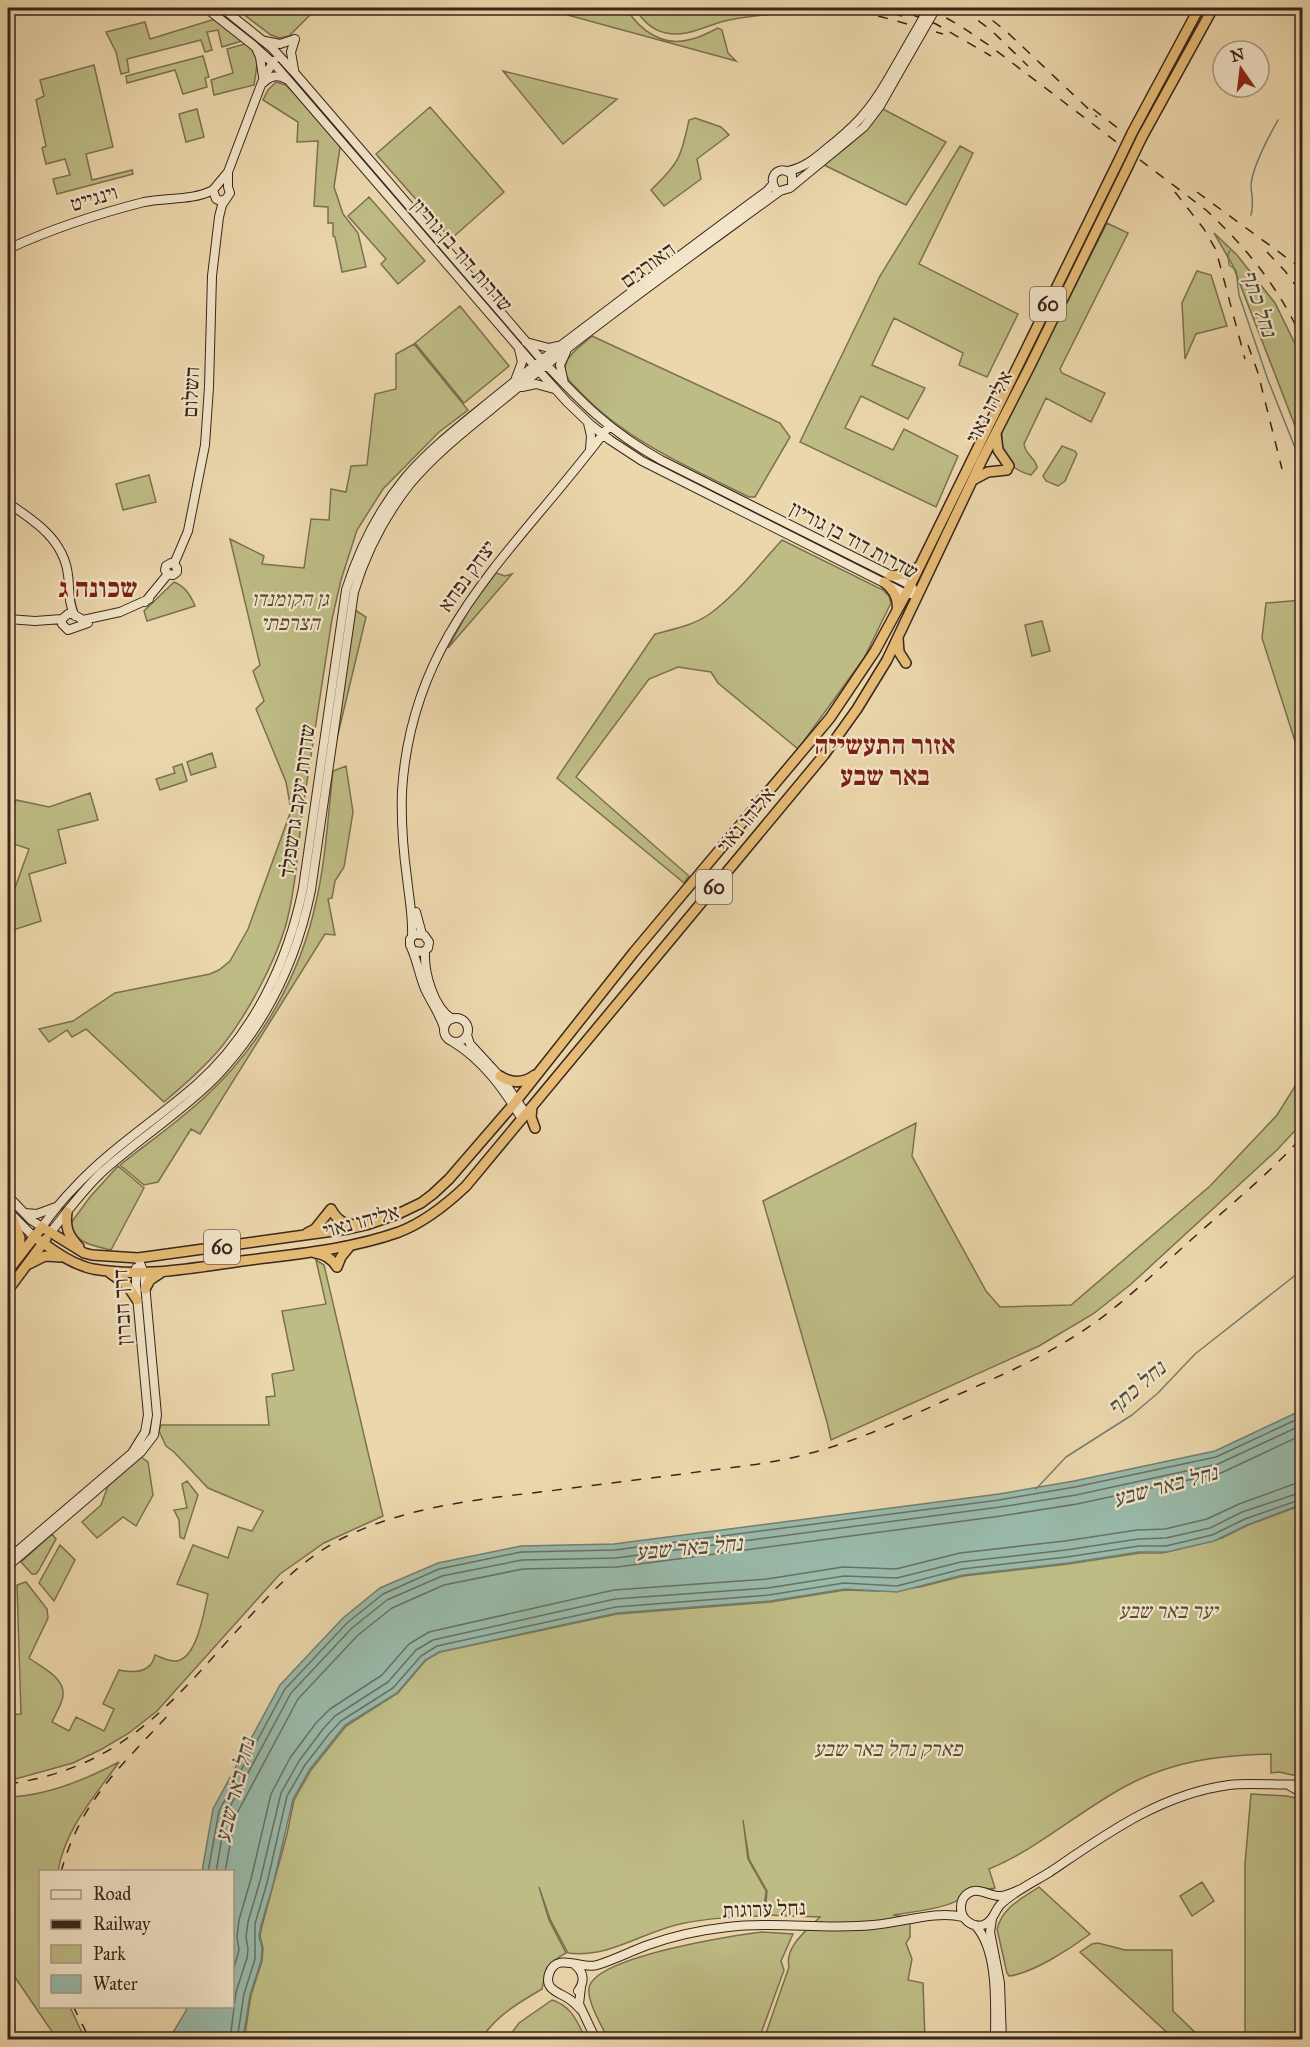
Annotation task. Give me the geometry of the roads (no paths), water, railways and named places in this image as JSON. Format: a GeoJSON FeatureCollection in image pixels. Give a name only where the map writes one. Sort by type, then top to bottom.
{"type":"FeatureCollection","features":[{"type":"Feature","properties":{"kind":"highway","name":"60"},"geometry":{"type":"LineString","coordinates":[[1137,135],[1198,8]]}},
{"type":"Feature","properties":{"kind":"highway","name":"60"},"geometry":{"type":"LineString","coordinates":[[1137,135],[1213,8]]}},
{"type":"Feature","properties":{"kind":"highway","name":"אליהו נאוי"},"geometry":{"type":"LineString","coordinates":[[42,1227],[84,1253],[138,1258],[361,1226],[410,1209],[431,1196],[449,1179],[515,1102],[634,952],[830,718],[875,651],[920,566],[1120,158],[1137,135]]}},
{"type":"Feature","properties":{"kind":"highway","name":"אליהו נאוי"},"geometry":{"type":"LineString","coordinates":[[43,1242],[78,1264],[106,1270],[140,1273],[308,1253],[350,1246],[399,1232],[433,1214],[466,1186],[831,745],[857,709],[887,660],[1128,164],[1137,135]]}},
{"type":"Feature","properties":{"kind":"highway"},"geometry":{"type":"LineString","coordinates":[[972,482],[980,475],[1008,468],[998,450],[996,432]]}},
{"type":"Feature","properties":{"kind":"highway"},"geometry":{"type":"LineString","coordinates":[[897,610],[898,602],[887,579],[905,574],[920,566]]}},
{"type":"Feature","properties":{"kind":"highway"},"geometry":{"type":"LineString","coordinates":[[898,635],[899,652],[906,663]]}},
{"type":"Feature","properties":{"kind":"highway"},"geometry":{"type":"LineString","coordinates":[[500,1076],[505,1080],[518,1082],[539,1072]]}},
{"type":"Feature","properties":{"kind":"highway"},"geometry":{"type":"LineString","coordinates":[[515,1128],[522,1127],[532,1130],[531,1117],[527,1113]]}},
{"type":"Feature","properties":{"kind":"highway"},"geometry":{"type":"LineString","coordinates":[[305,1234],[315,1229],[331,1209],[337,1219],[343,1223],[361,1226]]}},
{"type":"Feature","properties":{"kind":"highway"},"geometry":{"type":"LineString","coordinates":[[67,1212],[66,1222],[69,1236],[84,1253]]}},
{"type":"Feature","properties":{"kind":"highway"},"geometry":{"type":"LineString","coordinates":[[9,1213],[20,1238],[20,1251],[16,1259]]}},
{"type":"Feature","properties":{"kind":"highway"},"geometry":{"type":"LineString","coordinates":[[8,1271],[42,1227]]}},
{"type":"Feature","properties":{"kind":"highway"},"geometry":{"type":"LineString","coordinates":[[8,1290],[51,1233]]}},
{"type":"Feature","properties":{"kind":"highway","name":"60"},"geometry":{"type":"LineString","coordinates":[[33,1236],[43,1242]]}},
{"type":"Feature","properties":{"kind":"highway"},"geometry":{"type":"LineString","coordinates":[[308,1253],[322,1254],[333,1261],[337,1267],[341,1257],[350,1246]]}},
{"type":"Feature","properties":{"kind":"highway"},"geometry":{"type":"LineString","coordinates":[[23,1268],[39,1258],[64,1257]]}},
{"type":"Feature","properties":{"kind":"highway"},"geometry":{"type":"LineString","coordinates":[[106,1270],[127,1285],[137,1300]]}},
{"type":"Feature","properties":{"kind":"highway"},"geometry":{"type":"LineString","coordinates":[[145,1289],[150,1280],[163,1272]]}},
{"type":"Feature","properties":{"kind":"street","name":"שדרות דוד בן גוריון"},"geometry":{"type":"LineString","coordinates":[[206,8],[273,62],[536,368],[588,422],[633,455],[672,477],[887,579]]}},
{"type":"Feature","properties":{"kind":"street","name":"שדרות דוד בן גוריון"},"geometry":{"type":"LineString","coordinates":[[222,8],[263,40],[294,72],[565,386],[609,427],[677,469],[918,594]]}},
{"type":"Feature","properties":{"kind":"street"},"geometry":{"type":"LineString","coordinates":[[929,8],[890,82],[880,106],[864,127],[787,190],[780,191],[772,184],[772,177],[776,172],[788,171],[809,163],[848,132],[868,111],[890,82],[936,8]]}},
{"type":"Feature","properties":{"kind":"street"},"geometry":{"type":"LineString","coordinates":[[263,40],[280,44],[295,39],[291,59],[294,72]]}},
{"type":"Feature","properties":{"kind":"street"},"geometry":{"type":"LineString","coordinates":[[254,45],[260,57],[262,82]]}},
{"type":"Feature","properties":{"kind":"street"},"geometry":{"type":"LineString","coordinates":[[215,193],[228,172],[262,82],[278,55]]}},
{"type":"Feature","properties":{"kind":"street"},"geometry":{"type":"LineString","coordinates":[[262,82],[272,76],[289,80]]}},
{"type":"Feature","properties":{"kind":"street"},"geometry":{"type":"LineString","coordinates":[[788,171],[792,175],[792,185]]}},
{"type":"Feature","properties":{"kind":"street"},"geometry":{"type":"LineString","coordinates":[[215,193],[221,201],[227,199],[230,193],[228,172]]}},
{"type":"Feature","properties":{"kind":"street"},"geometry":{"type":"LineString","coordinates":[[215,193],[221,184],[228,187]]}},
{"type":"Feature","properties":{"kind":"street","name":"האורגים"},"geometry":{"type":"LineString","coordinates":[[564,347],[625,295],[767,191],[772,184]]}},
{"type":"Feature","properties":{"kind":"street","name":"האורגים"},"geometry":{"type":"LineString","coordinates":[[536,368],[780,191]]}},
{"type":"Feature","properties":{"kind":"street","name":"וינגייט"},"geometry":{"type":"LineString","coordinates":[[8,249],[53,230],[119,209],[147,202],[215,193]]}},
{"type":"Feature","properties":{"kind":"street","name":"השלום"},"geometry":{"type":"LineString","coordinates":[[215,193],[219,217]]}},
{"type":"Feature","properties":{"kind":"street","name":"השלום"},"geometry":{"type":"LineString","coordinates":[[149,599],[168,574],[165,571],[166,566],[174,564],[188,531],[199,481],[207,425],[212,276],[219,217],[222,205],[227,199]]}},
{"type":"Feature","properties":{"kind":"street"},"geometry":{"type":"LineString","coordinates":[[526,342],[549,348],[564,347],[560,365],[565,386]]}},
{"type":"Feature","properties":{"kind":"street"},"geometry":{"type":"LineString","coordinates":[[515,380],[522,362],[519,348]]}},
{"type":"Feature","properties":{"kind":"street","name":"שדרות יעקב גרשפלד"},"geometry":{"type":"LineString","coordinates":[[42,1227],[74,1187],[212,1070],[230,1049],[256,1011],[285,954],[298,912],[342,613],[353,565],[381,510],[405,478],[448,435],[515,380],[536,368]]}},
{"type":"Feature","properties":{"kind":"street","name":"שדרות יעקב גרשפלד"},"geometry":{"type":"LineString","coordinates":[[51,1233],[99,1175],[217,1075],[251,1034],[274,995],[292,957],[306,914],[348,623],[361,567],[388,514],[411,483],[439,454],[516,390],[536,368]]}},
{"type":"Feature","properties":{"kind":"street"},"geometry":{"type":"LineString","coordinates":[[516,390],[536,384],[555,389]]}},
{"type":"Feature","properties":{"kind":"street"},"geometry":{"type":"LineString","coordinates":[[588,422],[591,436],[590,450]]}},
{"type":"Feature","properties":{"kind":"street","name":"יצחק נפחא"},"geometry":{"type":"LineString","coordinates":[[412,936],[402,836],[402,790],[410,737],[425,684],[436,656],[492,569],[609,427]]}},
{"type":"Feature","properties":{"kind":"street"},"geometry":{"type":"LineString","coordinates":[[8,503],[37,524],[57,544],[67,569],[71,602],[78,622],[75,628]]}},
{"type":"Feature","properties":{"kind":"street"},"geometry":{"type":"LineString","coordinates":[[64,620],[70,630],[81,625],[130,613],[149,599]]}},
{"type":"Feature","properties":{"kind":"street"},"geometry":{"type":"LineString","coordinates":[[8,619],[64,620],[71,614],[83,620],[120,612],[149,599]]}},
{"type":"Feature","properties":{"kind":"street"},"geometry":{"type":"LineString","coordinates":[[64,620],[70,610],[71,602]]}},
{"type":"Feature","properties":{"kind":"street","name":"יצחק נפחא"},"geometry":{"type":"LineString","coordinates":[[404,773],[407,844],[416,917],[422,934]]}},
{"type":"Feature","properties":{"kind":"street"},"geometry":{"type":"LineString","coordinates":[[452,1018],[444,1011],[425,970],[425,951],[429,942],[427,937],[422,934],[412,936],[410,945],[426,990],[441,1019],[446,1038],[464,1049],[483,1066],[527,1113]]}},
{"type":"Feature","properties":{"kind":"street"},"geometry":{"type":"LineString","coordinates":[[414,951],[420,953],[425,951]]}},
{"type":"Feature","properties":{"kind":"street"},"geometry":{"type":"LineString","coordinates":[[444,1028],[452,1018],[459,1018],[465,1022],[468,1029],[467,1035],[473,1048],[500,1076],[515,1102]]}},
{"type":"Feature","properties":{"kind":"street"},"geometry":{"type":"LineString","coordinates":[[453,1042],[461,1041],[467,1035]]}},
{"type":"Feature","properties":{"kind":"street"},"geometry":{"type":"LineString","coordinates":[[8,1196],[22,1212],[42,1227]]}},
{"type":"Feature","properties":{"kind":"street"},"geometry":{"type":"LineString","coordinates":[[22,1212],[37,1214],[58,1206]]}},
{"type":"Feature","properties":{"kind":"street"},"geometry":{"type":"LineString","coordinates":[[9,1213],[33,1236]]}},
{"type":"Feature","properties":{"kind":"street","name":"דרך חברון"},"geometry":{"type":"LineString","coordinates":[[8,1566],[135,1458],[152,1439],[157,1404],[145,1289],[138,1258]]}},
{"type":"Feature","properties":{"kind":"street","name":"דרך חברון"},"geometry":{"type":"LineString","coordinates":[[8,1559],[132,1453],[145,1432],[147,1405],[137,1300],[140,1273]]}},
{"type":"Feature","properties":{"kind":"street"},"geometry":{"type":"LineString","coordinates":[[1022,1889],[1002,1896],[980,1890],[972,1891],[962,1902],[963,1917],[975,1925],[985,1924],[1002,1903],[1022,1889],[1134,1818],[1165,1802],[1216,1787],[1302,1784]]}},
{"type":"Feature","properties":{"kind":"street"},"geometry":{"type":"LineString","coordinates":[[1286,1785],[1302,1793]]}},
{"type":"Feature","properties":{"kind":"street"},"geometry":{"type":"LineString","coordinates":[[987,1893],[994,1901],[990,1932],[1000,1983],[1002,2040]]}},
{"type":"Feature","properties":{"kind":"street","name":"נחל ערוגות"},"geometry":{"type":"LineString","coordinates":[[935,1916],[951,1910],[962,1902]]}},
{"type":"Feature","properties":{"kind":"street","name":"נחל ערוגות"},"geometry":{"type":"LineString","coordinates":[[574,1964],[588,1967],[663,1940],[729,1926],[872,1926],[935,1916],[963,1917]]}},
{"type":"Feature","properties":{"kind":"street"},"geometry":{"type":"LineString","coordinates":[[975,1925],[986,1941],[992,1970],[995,2040]]}},
{"type":"Feature","properties":{"kind":"street"},"geometry":{"type":"LineString","coordinates":[[582,2012],[570,1999],[553,1991],[550,1987],[548,1976],[558,1963],[569,1962],[582,1972],[579,2004],[596,2040]]}},
{"type":"Feature","properties":{"kind":"street","name":"נחל ערוגות"},"geometry":{"type":"LineString","coordinates":[[581,1985],[589,1972],[600,1964]]}},
{"type":"Feature","properties":{"kind":"street"},"geometry":{"type":"LineString","coordinates":[[564,1996],[574,1994],[581,1985]]}},
{"type":"Feature","properties":{"kind":"water","name":"נחל באר שבע"},"geometry":{"type":"Polygon","coordinates":[[[1302,1410],[1302,1504],[1247,1525],[1214,1541],[1167,1552],[1139,1552],[963,1575],[897,1592],[845,1589],[770,1601],[617,1613],[439,1652],[425,1660],[397,1693],[345,1725],[310,1769],[293,1799],[261,1925],[259,1936],[262,1948],[261,1961],[250,1995],[243,2039],[169,2039],[187,2008],[234,2008],[234,1870],[202,1870],[213,1809],[280,1685],[343,1618],[380,1588],[438,1563],[521,1546],[614,1544],[999,1494],[1074,1481],[1215,1451],[1302,1410]]]}},
{"type":"Feature","properties":{"kind":"waterway","name":"נחל כתף"},"geometry":{"type":"LineString","coordinates":[[1296,86],[1302,78]]}},
{"type":"Feature","properties":{"kind":"waterway","name":"נחל כתף"},"geometry":{"type":"LineString","coordinates":[[1251,215],[1253,204],[1251,187],[1254,171],[1278,120]]}},
{"type":"Feature","properties":{"kind":"waterway","name":"נחל כתף"},"geometry":{"type":"LineString","coordinates":[[1230,251],[1229,265],[1236,270],[1239,295],[1268,380],[1302,465]]}},
{"type":"Feature","properties":{"kind":"waterway","name":"נחל כתף"},"geometry":{"type":"LineString","coordinates":[[1036,1489],[1066,1457],[1132,1415],[1158,1393],[1195,1354],[1302,1270]]}},
{"type":"Feature","properties":{"kind":"railway"},"geometry":{"type":"LineString","coordinates":[[749,8],[773,8]]}},
{"type":"Feature","properties":{"kind":"railway"},"geometry":{"type":"LineString","coordinates":[[814,8],[847,10]]}},
{"type":"Feature","properties":{"kind":"railway"},"geometry":{"type":"LineString","coordinates":[[839,8],[943,34]]}},
{"type":"Feature","properties":{"kind":"railway"},"geometry":{"type":"LineString","coordinates":[[874,8],[902,16]]}},
{"type":"Feature","properties":{"kind":"railway"},"geometry":{"type":"LineString","coordinates":[[895,8],[936,24],[991,56]]}},
{"type":"Feature","properties":{"kind":"railway"},"geometry":{"type":"LineString","coordinates":[[929,8],[990,46],[1206,210],[1235,239],[1273,286],[1302,339]]}},
{"type":"Feature","properties":{"kind":"railway"},"geometry":{"type":"LineString","coordinates":[[977,8],[1007,32],[1097,117]]}},
{"type":"Feature","properties":{"kind":"railway"},"geometry":{"type":"LineString","coordinates":[[962,9],[991,30],[1028,66]]}},
{"type":"Feature","properties":{"kind":"railway"},"geometry":{"type":"LineString","coordinates":[[1093,109],[1119,129]]}},
{"type":"Feature","properties":{"kind":"railway"},"geometry":{"type":"LineString","coordinates":[[1175,192],[1204,229],[1216,250],[1245,359]]}},
{"type":"Feature","properties":{"kind":"railway"},"geometry":{"type":"LineString","coordinates":[[1197,192],[1302,269]]}},
{"type":"Feature","properties":{"kind":"railway"},"geometry":{"type":"LineString","coordinates":[[1267,252],[1302,294]]}},
{"type":"Feature","properties":{"kind":"railway"},"geometry":{"type":"LineString","coordinates":[[1248,345],[1258,373],[1282,469]]}},
{"type":"Feature","properties":{"kind":"railway"},"geometry":{"type":"LineString","coordinates":[[8,1784],[50,1775],[86,1762],[118,1744],[174,1699],[295,1570],[332,1544],[369,1526],[445,1505],[751,1465],[800,1456],[823,1450],[912,1416],[1021,1366],[1070,1339],[1118,1305],[1262,1177],[1302,1137]]}},
{"type":"Feature","properties":{"kind":"railway"},"geometry":{"type":"LineString","coordinates":[[62,1870],[69,1846],[80,1824],[105,1785],[170,1713]]}},
{"type":"Feature","properties":{"kind":"railway"},"geometry":{"type":"LineString","coordinates":[[74,2008],[90,2040]]}},
{"type":"Feature","properties":{"kind":"district","name":"שכונה ג"},"geometry":{"type":"Point","coordinates":[98,588]}},
{"type":"Feature","properties":{"kind":"district","name":"אזור התעשייה באר שבע"},"geometry":{"type":"Point","coordinates":[885,760]}},
{"type":"Feature","properties":{"kind":"park label","name":"גן הקומנדו הצרפתי"},"geometry":{"type":"Point","coordinates":[290,611]}},
{"type":"Feature","properties":{"kind":"park label","name":"יער באר שבע"},"geometry":{"type":"Point","coordinates":[1168,1611]}},
{"type":"Feature","properties":{"kind":"park label","name":"פארק נחל באר שבע"},"geometry":{"type":"Point","coordinates":[888,1749]}}]}
